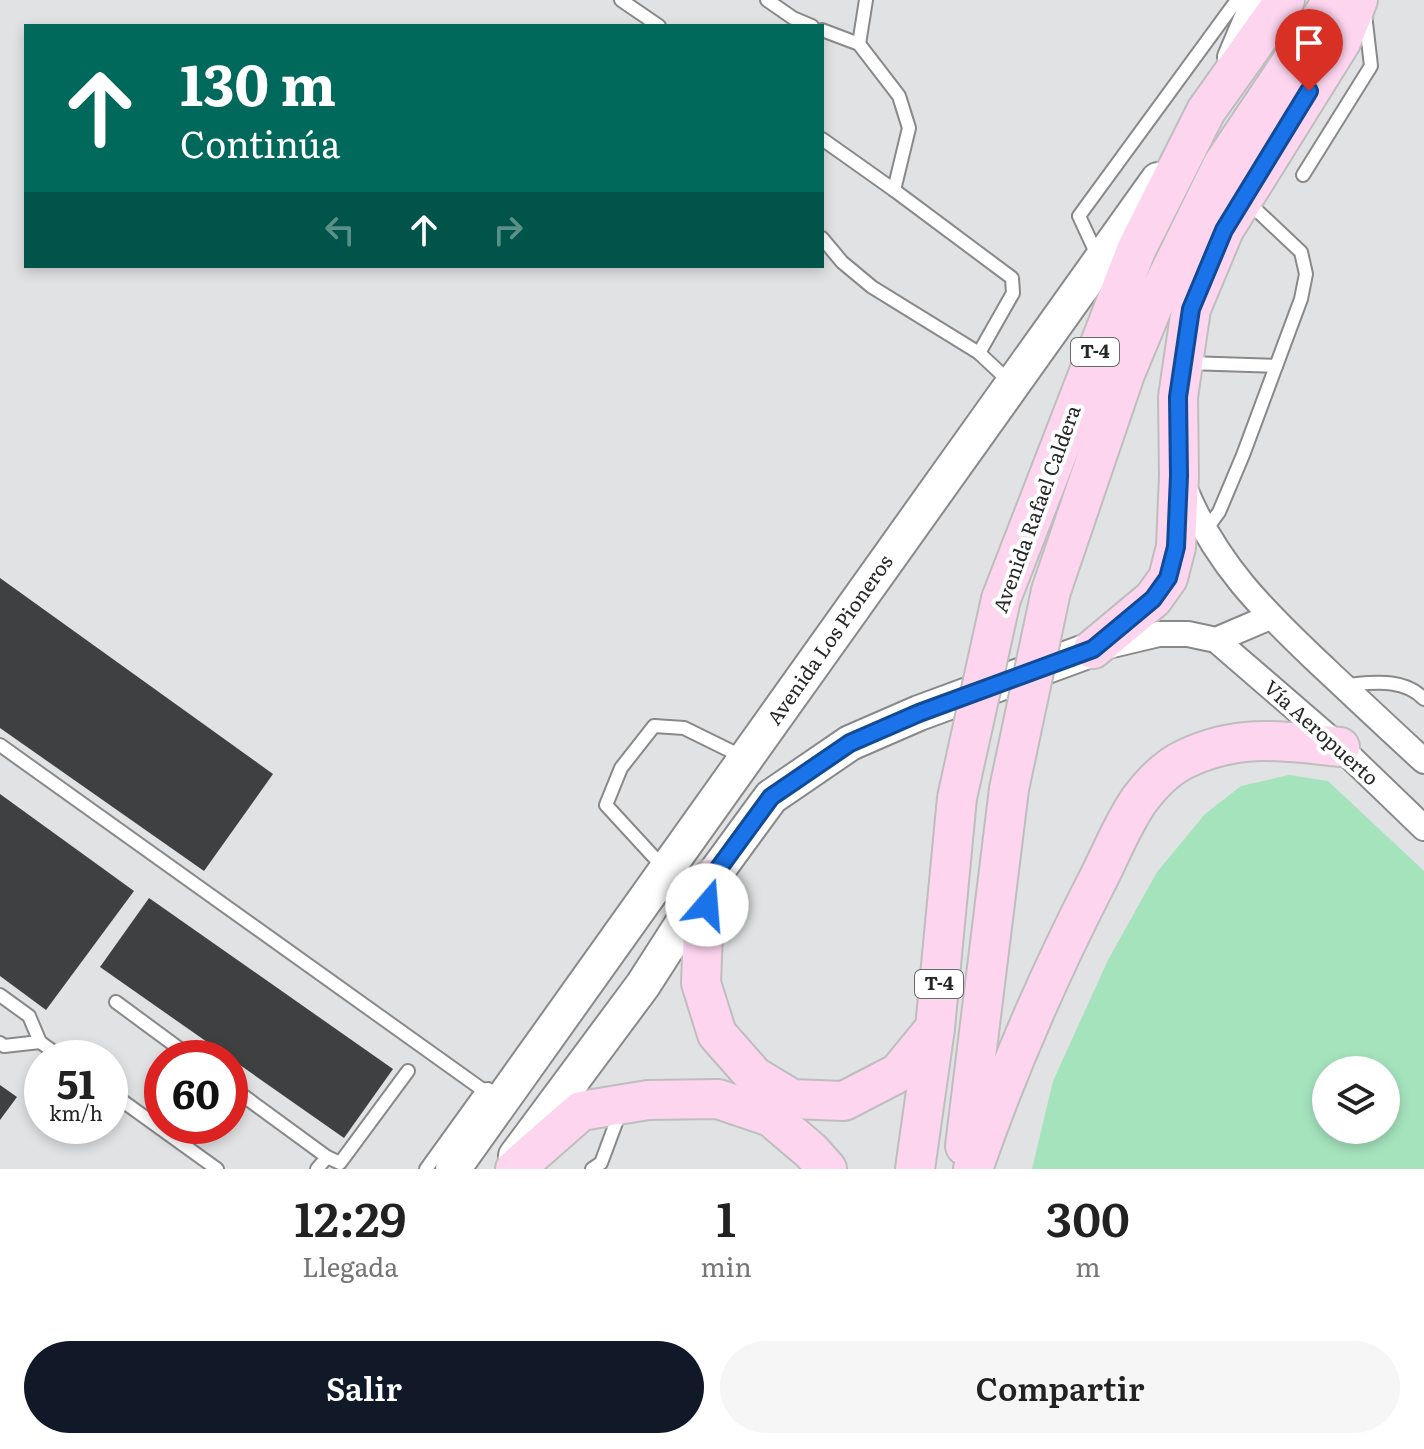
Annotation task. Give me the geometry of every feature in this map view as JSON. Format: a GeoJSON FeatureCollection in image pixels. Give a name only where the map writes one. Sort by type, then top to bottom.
{"type":"FeatureCollection","features":[{"type":"Feature","properties":{"kind":"main road","name":"Avenida Los Pioneros"},"geometry":{"type":"LineString","coordinates":[[1206,111],[1285,0]]}},
{"type":"Feature","properties":{"kind":"main road","name":"Avenida Rafael Caldera"},"geometry":{"type":"LineString","coordinates":[[962,1169],[1009,789],[1051,591],[1125,374],[1154,304],[1223,164],[1356,2]]}},
{"type":"Feature","properties":{"kind":"main road"},"geometry":{"type":"LineString","coordinates":[[1093,649],[1153,599],[1168,578],[1176,547],[1178,397],[1191,309],[1224,230],[1341,42],[1356,2]]}},
{"type":"Feature","properties":{"kind":"main road","name":"Avenida Rafael Caldera"},"geometry":{"type":"LineString","coordinates":[[915,1169],[935,1028],[957,798],[1001,599],[1137,248],[1206,111]]}},
{"type":"Feature","properties":{"kind":"main road"},"geometry":{"type":"LineString","coordinates":[[973,1169],[1031,1018],[1139,800],[1161,775],[1184,759],[1216,748],[1248,740],[1340,747]]}},
{"type":"Feature","properties":{"kind":"main road"},"geometry":{"type":"LineString","coordinates":[[711,879],[703,931],[701,983],[717,1034],[754,1076],[792,1099],[844,1101],[898,1073],[935,1028]]}},
{"type":"Feature","properties":{"kind":"main road"},"geometry":{"type":"LineString","coordinates":[[515,1169],[581,1111],[648,1100],[718,1099],[771,1117],[827,1169]]}},
{"type":"Feature","properties":{"kind":"street","name":"Avenida Los Pioneros"},"geometry":{"type":"LineString","coordinates":[[453,1169],[1206,111],[1254,0]]}},
{"type":"Feature","properties":{"kind":"street"},"geometry":{"type":"LineString","coordinates":[[1179,476],[1205,531],[1250,597],[1424,761]]}},
{"type":"Feature","properties":{"kind":"street"},"geometry":{"type":"LineString","coordinates":[[506,1169],[643,985],[711,879],[771,797],[850,743],[919,713],[1093,649],[1159,634],[1188,634],[1216,640],[1270,617]]}},
{"type":"Feature","properties":{"kind":"street","name":"Vía Aeropuerto"},"geometry":{"type":"LineString","coordinates":[[1216,640],[1340,747],[1424,828]]}},
{"type":"Feature","properties":{"kind":"street"},"geometry":{"type":"LineString","coordinates":[[470,1169],[484,1144],[484,1126]]}},
{"type":"Feature","properties":{"kind":"lane"},"geometry":{"type":"LineString","coordinates":[[621,0],[656,24]]}},
{"type":"Feature","properties":{"kind":"lane"},"geometry":{"type":"LineString","coordinates":[[767,0],[807,24]]}},
{"type":"Feature","properties":{"kind":"lane"},"geometry":{"type":"LineString","coordinates":[[859,44],[866,0]]}},
{"type":"Feature","properties":{"kind":"lane"},"geometry":{"type":"LineString","coordinates":[[1100,262],[1079,216],[1237,0]]}},
{"type":"Feature","properties":{"kind":"lane"},"geometry":{"type":"LineString","coordinates":[[1303,175],[1371,66],[1356,2]]}},
{"type":"Feature","properties":{"kind":"lane"},"geometry":{"type":"LineString","coordinates":[[824,31],[859,44],[899,96],[909,128],[894,190]]}},
{"type":"Feature","properties":{"kind":"lane"},"geometry":{"type":"LineString","coordinates":[[824,140],[1012,278],[1013,293],[979,353]]}},
{"type":"Feature","properties":{"kind":"lane"},"geometry":{"type":"LineString","coordinates":[[1205,531],[1225,498],[1301,299],[1306,274],[1301,252],[1244,197]]}},
{"type":"Feature","properties":{"kind":"lane"},"geometry":{"type":"LineString","coordinates":[[824,240],[842,262],[872,287],[979,353],[1013,384]]}},
{"type":"Feature","properties":{"kind":"lane"},"geometry":{"type":"LineString","coordinates":[[1183,362],[1276,366]]}},
{"type":"Feature","properties":{"kind":"lane"},"geometry":{"type":"LineString","coordinates":[[1342,685],[1403,685],[1424,699]]}},
{"type":"Feature","properties":{"kind":"lane"},"geometry":{"type":"LineString","coordinates":[[666,870],[606,805],[621,768],[654,726],[684,728],[746,758]]}},
{"type":"Feature","properties":{"kind":"lane"},"geometry":{"type":"LineString","coordinates":[[0,745],[483,1090]]}},
{"type":"Feature","properties":{"kind":"lane"},"geometry":{"type":"LineString","coordinates":[[0,995],[29,1016],[39,1040]]}},
{"type":"Feature","properties":{"kind":"lane"},"geometry":{"type":"LineString","coordinates":[[116,1002],[168,1040]]}},
{"type":"Feature","properties":{"kind":"lane"},"geometry":{"type":"LineString","coordinates":[[0,1043],[4,1046],[24,1044]]}},
{"type":"Feature","properties":{"kind":"lane"},"geometry":{"type":"LineString","coordinates":[[248,1099],[327,1157],[340,1163],[408,1071]]}},
{"type":"Feature","properties":{"kind":"lane"},"geometry":{"type":"LineString","coordinates":[[426,1169],[483,1090],[518,1079]]}},
{"type":"Feature","properties":{"kind":"lane"},"geometry":{"type":"LineString","coordinates":[[592,1169],[601,1163],[623,1104]]}},
{"type":"Feature","properties":{"kind":"lane"},"geometry":{"type":"LineString","coordinates":[[128,1105],[217,1169]]}},
{"type":"Feature","properties":{"kind":"lane"},"geometry":{"type":"LineString","coordinates":[[317,1169],[327,1157]]}},
{"type":"Feature","properties":{"kind":"green space"},"geometry":{"type":"Polygon","coordinates":[[[1289,775],[1328,781],[1424,871],[1424,1169],[1032,1169],[1053,1081],[1108,960],[1157,872],[1205,814],[1241,786],[1289,775]]]}},
{"type":"Feature","properties":{"kind":"building"},"geometry":{"type":"Polygon","coordinates":[[[0,578],[273,774],[204,871],[0,728],[0,578]]]}},
{"type":"Feature","properties":{"kind":"building"},"geometry":{"type":"Polygon","coordinates":[[[0,794],[134,891],[46,1010],[0,976],[0,794]]]}},
{"type":"Feature","properties":{"kind":"building"},"geometry":{"type":"Polygon","coordinates":[[[149,898],[393,1069],[344,1138],[248,1071],[248,1040],[204,1040],[100,967],[149,898]]]}},
{"type":"Feature","properties":{"kind":"building"},"geometry":{"type":"Polygon","coordinates":[[[0,1085],[17,1097],[0,1120],[0,1085]]]}},
{"type":"Feature","properties":{"kind":"route"},"geometry":{"type":"LineString","coordinates":[[707,905],[711,879],[771,797],[850,743],[919,713],[1093,649],[1153,599],[1168,578],[1176,547],[1178,397],[1191,309],[1224,230],[1309,91]]}}]}
